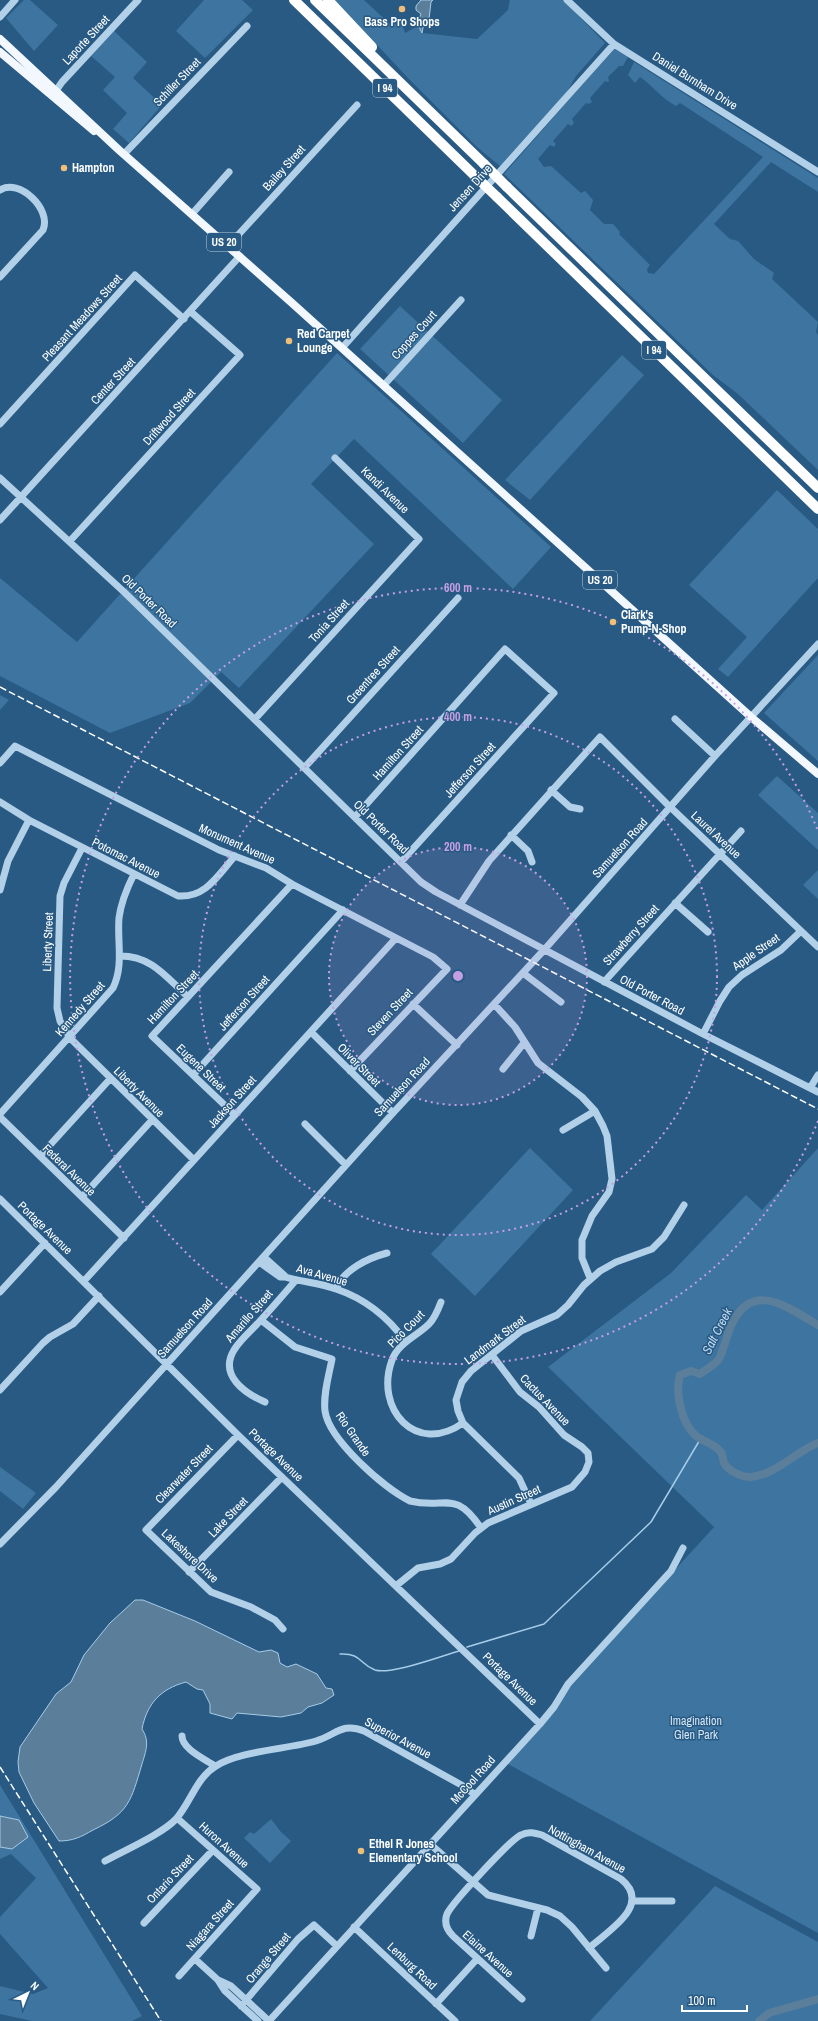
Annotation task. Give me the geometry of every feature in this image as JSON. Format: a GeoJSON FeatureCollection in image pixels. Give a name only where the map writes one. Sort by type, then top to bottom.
{"type":"FeatureCollection","features":[{"type":"Feature","properties":{"kind":"highway"},"geometry":{"type":"LineString","coordinates":[[286,0],[353,57]]}},
{"type":"Feature","properties":{"kind":"highway","name":"I 94"},"geometry":{"type":"LineString","coordinates":[[294,0],[818,508]]}},
{"type":"Feature","properties":{"kind":"highway","name":"I 94"},"geometry":{"type":"LineString","coordinates":[[315,0],[818,488]]}},
{"type":"Feature","properties":{"kind":"highway"},"geometry":{"type":"LineString","coordinates":[[328,0],[445,120],[475,156]]}},
{"type":"Feature","properties":{"kind":"main road","name":"US 20"},"geometry":{"type":"LineString","coordinates":[[0,39],[54,93]]}},
{"type":"Feature","properties":{"kind":"main road","name":"US 20"},"geometry":{"type":"LineString","coordinates":[[0,52],[54,93],[240,256],[751,717],[818,774]]}},
{"type":"Feature","properties":{"kind":"street"},"geometry":{"type":"LineString","coordinates":[[0,17],[15,0]]}},
{"type":"Feature","properties":{"kind":"street","name":"Laporte Street"},"geometry":{"type":"LineString","coordinates":[[54,93],[138,0]]}},
{"type":"Feature","properties":{"kind":"street","name":"Daniel Burnham Drive"},"geometry":{"type":"LineString","coordinates":[[567,0],[614,44],[818,172]]}},
{"type":"Feature","properties":{"kind":"street","name":"Schiller Street"},"geometry":{"type":"LineString","coordinates":[[122,152],[247,26]]}},
{"type":"Feature","properties":{"kind":"street","name":"Jensen Drive"},"geometry":{"type":"LineString","coordinates":[[342,348],[614,44]]}},
{"type":"Feature","properties":{"kind":"street","name":"Bailey Street"},"geometry":{"type":"LineString","coordinates":[[228,246],[357,105]]}},
{"type":"Feature","properties":{"kind":"street"},"geometry":{"type":"LineString","coordinates":[[192,214],[229,172]]}},
{"type":"Feature","properties":{"kind":"street"},"geometry":{"type":"LineString","coordinates":[[0,277],[43,230],[45,220],[41,207],[21,190],[13,187],[2,189]]}},
{"type":"Feature","properties":{"kind":"street","name":"Center Street"},"geometry":{"type":"LineString","coordinates":[[0,520],[191,312],[240,256]]}},
{"type":"Feature","properties":{"kind":"street","name":"Pleasant Meadows Street"},"geometry":{"type":"LineString","coordinates":[[0,424],[135,276],[184,319]]}},
{"type":"Feature","properties":{"kind":"street","name":"Coppes Court"},"geometry":{"type":"LineString","coordinates":[[384,385],[461,300]]}},
{"type":"Feature","properties":{"kind":"street","name":"Driftwood Street"},"geometry":{"type":"LineString","coordinates":[[70,541],[240,355],[191,312]]}},
{"type":"Feature","properties":{"kind":"street","name":"Kandi Avenue"},"geometry":{"type":"LineString","coordinates":[[335,458],[419,539]]}},
{"type":"Feature","properties":{"kind":"street","name":"Old Porter Road"},"geometry":{"type":"LineString","coordinates":[[0,478],[70,541],[255,718],[355,817],[436,892],[703,1034],[818,1092]]}},
{"type":"Feature","properties":{"kind":"street","name":"Tonia Street"},"geometry":{"type":"LineString","coordinates":[[255,718],[419,539]]}},
{"type":"Feature","properties":{"kind":"street","name":"Greentree Street"},"geometry":{"type":"LineString","coordinates":[[305,767],[458,598]]}},
{"type":"Feature","properties":{"kind":"street","name":"Samuelson Road"},"geometry":{"type":"LineString","coordinates":[[0,1544],[56,1487],[393,1113],[544,950],[715,756],[818,644]]}},
{"type":"Feature","properties":{"kind":"street","name":"Hamilton Street"},"geometry":{"type":"LineString","coordinates":[[355,817],[506,649],[554,693]]}},
{"type":"Feature","properties":{"kind":"street","name":"Jefferson Street"},"geometry":{"type":"LineString","coordinates":[[402,862],[554,693]]}},
{"type":"Feature","properties":{"kind":"street"},"geometry":{"type":"LineString","coordinates":[[675,719],[715,756]]}},
{"type":"Feature","properties":{"kind":"street","name":"Laurel Avenue"},"geometry":{"type":"LineString","coordinates":[[552,790],[600,737],[670,807],[818,947]]}},
{"type":"Feature","properties":{"kind":"street","name":"Monument Avenue"},"geometry":{"type":"LineString","coordinates":[[0,763],[15,746],[219,850],[266,868],[292,884],[433,957],[447,969]]}},
{"type":"Feature","properties":{"kind":"street"},"geometry":{"type":"LineString","coordinates":[[460,905],[480,872],[552,790],[570,807],[580,809]]}},
{"type":"Feature","properties":{"kind":"street","name":"Potomac Avenue"},"geometry":{"type":"LineString","coordinates":[[0,802],[29,820],[82,848],[178,896],[189,897],[200,893],[235,856]]}},
{"type":"Feature","properties":{"kind":"street"},"geometry":{"type":"LineString","coordinates":[[0,890],[8,860],[29,820]]}},
{"type":"Feature","properties":{"kind":"street","name":"Strawberry Street"},"geometry":{"type":"LineString","coordinates":[[604,982],[741,831]]}},
{"type":"Feature","properties":{"kind":"street"},"geometry":{"type":"LineString","coordinates":[[511,835],[528,851],[532,862]]}},
{"type":"Feature","properties":{"kind":"street","name":"Liberty Street"},"geometry":{"type":"LineString","coordinates":[[70,1038],[60,1021],[57,1008],[60,896],[64,883],[82,848]]}},
{"type":"Feature","properties":{"kind":"street","name":"Kennedy Street"},"geometry":{"type":"LineString","coordinates":[[0,1114],[70,1038],[113,988],[119,969],[119,919],[122,902],[134,874]]}},
{"type":"Feature","properties":{"kind":"street","name":"Hamilton Street"},"geometry":{"type":"LineString","coordinates":[[152,1036],[292,884]]}},
{"type":"Feature","properties":{"kind":"street","name":"Strawberry Street"},"geometry":{"type":"LineString","coordinates":[[675,903],[708,932]]}},
{"type":"Feature","properties":{"kind":"street","name":"Jefferson Street"},"geometry":{"type":"LineString","coordinates":[[193,1075],[343,910]]}},
{"type":"Feature","properties":{"kind":"street","name":"Apple Street"},"geometry":{"type":"LineString","coordinates":[[703,1034],[720,1000],[729,987],[742,975],[781,950],[800,931]]}},
{"type":"Feature","properties":{"kind":"street","name":"Jackson Street"},"geometry":{"type":"LineString","coordinates":[[84,1281],[396,938]]}},
{"type":"Feature","properties":{"kind":"street"},"geometry":{"type":"LineString","coordinates":[[120,956],[143,959],[152,964],[188,997]]}},
{"type":"Feature","properties":{"kind":"street","name":"Steven Street"},"geometry":{"type":"LineString","coordinates":[[350,1071],[447,969]]}},
{"type":"Feature","properties":{"kind":"street"},"geometry":{"type":"LineString","coordinates":[[522,973],[561,1002]]}},
{"type":"Feature","properties":{"kind":"street"},"geometry":{"type":"LineString","coordinates":[[413,1004],[457,1045]]}},
{"type":"Feature","properties":{"kind":"street"},"geometry":{"type":"LineString","coordinates":[[494,1004],[509,1019],[541,1066],[573,1089],[595,1111],[607,1136],[613,1172],[612,1186],[592,1216],[582,1240],[582,1258],[590,1278]]}},
{"type":"Feature","properties":{"kind":"street","name":"Oliver Street"},"geometry":{"type":"LineString","coordinates":[[310,1032],[393,1113]]}},
{"type":"Feature","properties":{"kind":"street","name":"Eugene Street"},"geometry":{"type":"LineString","coordinates":[[152,1036],[235,1115]]}},
{"type":"Feature","properties":{"kind":"street","name":"Liberty Avenue"},"geometry":{"type":"LineString","coordinates":[[70,1038],[194,1160]]}},
{"type":"Feature","properties":{"kind":"street"},"geometry":{"type":"LineString","coordinates":[[503,1068],[524,1043]]}},
{"type":"Feature","properties":{"kind":"street"},"geometry":{"type":"LineString","coordinates":[[810,1088],[818,1075]]}},
{"type":"Feature","properties":{"kind":"street"},"geometry":{"type":"LineString","coordinates":[[40,1156],[110,1079]]}},
{"type":"Feature","properties":{"kind":"street"},"geometry":{"type":"LineString","coordinates":[[563,1130],[595,1111]]}},
{"type":"Feature","properties":{"kind":"street","name":"Federal Avenue"},"geometry":{"type":"LineString","coordinates":[[0,1117],[124,1238]]}},
{"type":"Feature","properties":{"kind":"street"},"geometry":{"type":"LineString","coordinates":[[82,1197],[152,1120]]}},
{"type":"Feature","properties":{"kind":"street"},"geometry":{"type":"LineString","coordinates":[[305,1124],[346,1165]]}},
{"type":"Feature","properties":{"kind":"street","name":"Portage Avenue"},"geometry":{"type":"LineString","coordinates":[[0,1199],[282,1477],[540,1724]]}},
{"type":"Feature","properties":{"kind":"street","name":"Landmark Street"},"geometry":{"type":"LineString","coordinates":[[463,1423],[457,1405],[459,1387],[467,1376],[527,1328],[557,1315],[590,1278],[616,1262],[646,1252],[655,1246],[664,1237],[684,1205]]}},
{"type":"Feature","properties":{"kind":"street"},"geometry":{"type":"LineString","coordinates":[[0,1292],[45,1243]]}},
{"type":"Feature","properties":{"kind":"street"},"geometry":{"type":"LineString","coordinates":[[336,1289],[341,1278],[348,1273],[370,1259],[387,1253]]}},
{"type":"Feature","properties":{"kind":"street","name":"Ava Avenue"},"geometry":{"type":"LineString","coordinates":[[262,1260],[285,1277],[336,1289],[360,1299],[376,1309],[392,1324],[406,1342]]}},
{"type":"Feature","properties":{"kind":"street","name":"Amarillo Street"},"geometry":{"type":"LineString","coordinates":[[265,1402],[252,1397],[238,1385],[230,1372],[233,1351],[296,1280]]}},
{"type":"Feature","properties":{"kind":"street"},"geometry":{"type":"LineString","coordinates":[[0,1390],[43,1343],[50,1337],[73,1324],[100,1296]]}},
{"type":"Feature","properties":{"kind":"street","name":"Pico Court"},"geometry":{"type":"LineString","coordinates":[[441,1302],[428,1324],[406,1342],[395,1354],[389,1371],[389,1400],[394,1412],[407,1426],[429,1434],[448,1432],[463,1423]]}},
{"type":"Feature","properties":{"kind":"street","name":"Rio Grande"},"geometry":{"type":"LineString","coordinates":[[261,1320],[294,1347],[332,1359],[325,1398],[325,1413],[332,1427],[360,1464],[410,1501],[418,1503],[445,1502],[465,1508],[481,1528]]}},
{"type":"Feature","properties":{"kind":"street","name":"Cactus Avenue"},"geometry":{"type":"LineString","coordinates":[[492,1355],[520,1392],[535,1403],[564,1435],[588,1453]]}},
{"type":"Feature","properties":{"kind":"street"},"geometry":{"type":"LineString","coordinates":[[463,1423],[519,1478],[531,1504]]}},
{"type":"Feature","properties":{"kind":"street","name":"Clearwater Street"},"geometry":{"type":"LineString","coordinates":[[146,1530],[238,1434]]}},
{"type":"Feature","properties":{"kind":"street","name":"Austin Street"},"geometry":{"type":"LineString","coordinates":[[396,1585],[418,1568],[440,1564],[451,1559],[481,1528],[495,1520],[567,1490],[576,1483],[587,1467],[589,1457],[588,1453]]}},
{"type":"Feature","properties":{"kind":"street","name":"Lake Street"},"geometry":{"type":"LineString","coordinates":[[189,1572],[282,1477]]}},
{"type":"Feature","properties":{"kind":"street","name":"Lakeshore Drive"},"geometry":{"type":"LineString","coordinates":[[146,1530],[211,1592],[251,1607],[275,1620],[283,1629]]}},
{"type":"Feature","properties":{"kind":"street","name":"McCool Road"},"geometry":{"type":"LineString","coordinates":[[269,2021],[540,1724],[554,1707],[568,1684],[671,1571],[684,1548]]}},
{"type":"Feature","properties":{"kind":"street","name":"Superior Avenue"},"geometry":{"type":"LineString","coordinates":[[215,1766],[232,1758],[319,1740],[341,1729],[351,1727],[364,1731],[465,1787],[475,1795]]}},
{"type":"Feature","properties":{"kind":"street"},"geometry":{"type":"LineString","coordinates":[[106,1861],[167,1826],[177,1818],[197,1785],[215,1766],[187,1747],[182,1740],[182,1736]]}},
{"type":"Feature","properties":{"kind":"street","name":"Huron Avenue"},"geometry":{"type":"LineString","coordinates":[[177,1818],[257,1889]]}},
{"type":"Feature","properties":{"kind":"street","name":"Nottingham Avenue"},"geometry":{"type":"LineString","coordinates":[[473,1883],[516,1838],[531,1832],[542,1836],[621,1879],[630,1890],[632,1901]]}},
{"type":"Feature","properties":{"kind":"street"},"geometry":{"type":"LineString","coordinates":[[430,1844],[483,1891],[494,1897],[554,1913],[565,1921],[606,1968]]}},
{"type":"Feature","properties":{"kind":"street","name":"Ontario Street"},"geometry":{"type":"LineString","coordinates":[[144,1923],[213,1850]]}},
{"type":"Feature","properties":{"kind":"street","name":"Elaine Avenue"},"geometry":{"type":"LineString","coordinates":[[473,1883],[449,1910],[446,1920],[450,1934],[522,1999]]}},
{"type":"Feature","properties":{"kind":"street","name":"Niagara Street"},"geometry":{"type":"LineString","coordinates":[[179,1976],[257,1889]]}},
{"type":"Feature","properties":{"kind":"street"},"geometry":{"type":"LineString","coordinates":[[589,1948],[627,1915],[632,1901],[672,1901]]}},
{"type":"Feature","properties":{"kind":"street"},"geometry":{"type":"LineString","coordinates":[[531,1936],[538,1908]]}},
{"type":"Feature","properties":{"kind":"street","name":"Orange Street"},"geometry":{"type":"LineString","coordinates":[[241,2006],[298,1939],[314,1925],[337,1946]]}},
{"type":"Feature","properties":{"kind":"street","name":"Lenburg Road"},"geometry":{"type":"LineString","coordinates":[[354,1927],[454,2021]]}},
{"type":"Feature","properties":{"kind":"street"},"geometry":{"type":"LineString","coordinates":[[195,1958],[218,1980],[225,1991],[258,2021]]}},
{"type":"Feature","properties":{"kind":"street"},"geometry":{"type":"LineString","coordinates":[[436,2004],[477,1959]]}},
{"type":"Feature","properties":{"kind":"street"},"geometry":{"type":"LineString","coordinates":[[218,1980],[231,1986],[269,2021]]}},
{"type":"Feature","properties":{"kind":"green space"},"geometry":{"type":"Polygon","coordinates":[[[24,0],[30,0],[58,25],[34,51],[6,18],[24,0]]]}},
{"type":"Feature","properties":{"kind":"green space"},"geometry":{"type":"Polygon","coordinates":[[[204,0],[242,0],[253,10],[205,58],[176,31],[204,0]]]}},
{"type":"Feature","properties":{"kind":"green space"},"geometry":{"type":"Polygon","coordinates":[[[335,0],[364,0],[392,26],[400,19],[405,33],[418,26],[422,33],[477,39],[508,10],[510,0],[563,0],[605,43],[576,76],[567,92],[500,166],[477,147],[408,78],[335,0]]]}},
{"type":"Feature","properties":{"kind":"green space"},"geometry":{"type":"Polygon","coordinates":[[[114,31],[147,62],[133,78],[162,105],[129,143],[113,129],[127,113],[103,90],[115,77],[91,56],[114,31]]]}},
{"type":"Feature","properties":{"kind":"green space"},"geometry":{"type":"Polygon","coordinates":[[[614,48],[628,57],[623,66],[619,66],[608,77],[609,81],[605,81],[590,98],[592,102],[589,104],[586,103],[572,119],[574,123],[571,126],[568,124],[553,141],[556,144],[554,147],[550,145],[538,159],[544,167],[551,166],[581,193],[585,191],[593,200],[590,210],[604,224],[613,224],[620,232],[619,234],[650,265],[647,269],[648,273],[654,274],[763,157],[680,103],[676,106],[671,103],[640,77],[635,83],[628,75],[634,62],[818,178],[818,192],[771,162],[714,224],[730,239],[738,241],[754,259],[774,273],[772,279],[818,322],[816,332],[818,335],[818,470],[738,394],[713,375],[504,174],[614,48]]]}},
{"type":"Feature","properties":{"kind":"green space"},"geometry":{"type":"Polygon","coordinates":[[[400,306],[502,400],[463,443],[360,349],[400,306]]]}},
{"type":"Feature","properties":{"kind":"green space"},"geometry":{"type":"Polygon","coordinates":[[[337,353],[551,547],[513,589],[354,439],[311,484],[374,544],[239,688],[221,672],[190,703],[110,733],[0,676],[0,578],[77,642],[337,353]]]}},
{"type":"Feature","properties":{"kind":"green space"},"geometry":{"type":"Polygon","coordinates":[[[622,355],[644,375],[530,500],[505,480],[622,355]]]}},
{"type":"Feature","properties":{"kind":"green space"},"geometry":{"type":"Polygon","coordinates":[[[777,490],[818,529],[818,578],[728,677],[718,669],[747,637],[689,585],[777,490]]]}},
{"type":"Feature","properties":{"kind":"green space"},"geometry":{"type":"Polygon","coordinates":[[[818,655],[818,761],[764,713],[818,655]]]}},
{"type":"Feature","properties":{"kind":"green space"},"geometry":{"type":"Polygon","coordinates":[[[0,695],[9,700],[0,710],[0,695]]]}},
{"type":"Feature","properties":{"kind":"green space"},"geometry":{"type":"Polygon","coordinates":[[[777,776],[818,813],[818,850],[758,795],[777,776]]]}},
{"type":"Feature","properties":{"kind":"green space"},"geometry":{"type":"Polygon","coordinates":[[[818,870],[818,899],[803,885],[818,870]]]}},
{"type":"Feature","properties":{"kind":"green space"},"geometry":{"type":"Polygon","coordinates":[[[530,1148],[573,1190],[475,1296],[431,1254],[530,1148]]]}},
{"type":"Feature","properties":{"kind":"green space","name":"Imagination Glen Park"},"geometry":{"type":"Polygon","coordinates":[[[818,1148],[818,1933],[506,1763],[569,1686],[714,1527],[548,1367],[671,1273],[746,1195],[762,1210],[818,1148]]]}},
{"type":"Feature","properties":{"kind":"green space"},"geometry":{"type":"Polygon","coordinates":[[[0,1467],[36,1493],[23,1509],[0,1491],[0,1467]]]}},
{"type":"Feature","properties":{"kind":"green space"},"geometry":{"type":"Polygon","coordinates":[[[0,1785],[142,2016],[132,2021],[32,2021],[0,2014],[0,1986],[33,1994],[48,1988],[0,1934],[0,1917],[36,1878],[11,1854],[0,1859],[0,1847],[12,1849],[19,1820],[0,1816],[0,1785]]]}},
{"type":"Feature","properties":{"kind":"green space"},"geometry":{"type":"Polygon","coordinates":[[[271,1819],[281,1832],[291,1841],[270,1863],[244,1838],[250,1832],[254,1834],[271,1819]]]}},
{"type":"Feature","properties":{"kind":"green space"},"geometry":{"type":"Polygon","coordinates":[[[715,1886],[818,1942],[818,2021],[590,2021],[715,1886]]]}},
{"type":"Feature","properties":{"kind":"shaded area"},"geometry":{"type":"Polygon","coordinates":[[[421,0],[433,0],[431,2],[429,19],[424,22],[422,33],[417,23],[421,14],[416,10],[416,6],[421,0]]]}},
{"type":"Feature","properties":{"kind":"shaded area"},"geometry":{"type":"Polygon","coordinates":[[[135,1600],[143,1600],[195,1621],[259,1652],[271,1650],[278,1653],[280,1663],[287,1667],[296,1664],[317,1674],[326,1688],[332,1689],[334,1695],[322,1703],[308,1707],[301,1713],[281,1717],[237,1713],[232,1719],[210,1713],[210,1704],[203,1690],[197,1689],[186,1682],[169,1689],[162,1693],[151,1705],[144,1720],[142,1729],[147,1742],[146,1750],[135,1788],[127,1804],[114,1818],[85,1835],[69,1840],[59,1841],[34,1803],[19,1772],[18,1762],[20,1747],[56,1694],[71,1682],[84,1655],[110,1623],[135,1600]]]}},
{"type":"Feature","properties":{"kind":"shaded area"},"geometry":{"type":"Polygon","coordinates":[[[0,1816],[19,1820],[28,1837],[12,1849],[0,1847],[0,1816]]]}},
{"type":"Feature","properties":{"kind":"waterway","name":"Salt Creek"},"geometry":{"type":"LineString","coordinates":[[818,1325],[796,1312],[773,1302],[762,1300],[751,1302],[742,1309],[733,1322],[719,1359],[700,1374],[691,1371],[680,1375],[678,1390],[680,1406],[686,1423],[690,1429],[695,1435],[718,1449],[722,1453],[726,1466],[739,1475],[750,1477],[768,1472],[818,1443]]}},
{"type":"Feature","properties":{"kind":"waterway"},"geometry":{"type":"LineString","coordinates":[[467,1647],[544,1624],[651,1522],[701,1438]]}},
{"type":"Feature","properties":{"kind":"waterway"},"geometry":{"type":"LineString","coordinates":[[340,1654],[347,1654],[357,1657],[370,1668],[382,1671],[404,1668],[459,1651]]}},
{"type":"Feature","properties":{"kind":"waterway","name":"Salt Creek"},"geometry":{"type":"LineString","coordinates":[[759,2021],[769,2013],[818,1999]]}},
{"type":"Feature","properties":{"kind":"railway"},"geometry":{"type":"LineString","coordinates":[[0,687],[818,1109]]}},
{"type":"Feature","properties":{"kind":"railway"},"geometry":{"type":"LineString","coordinates":[[0,1767],[161,2021]]}},
{"type":"Feature","properties":{"kind":"place","name":"Bass Pro Shops"},"geometry":{"type":"Point","coordinates":[402,9]}},
{"type":"Feature","properties":{"kind":"place","name":"Hampton"},"geometry":{"type":"Point","coordinates":[64,168]}},
{"type":"Feature","properties":{"kind":"place","name":"Red Carpet Lounge"},"geometry":{"type":"Point","coordinates":[289,341]}},
{"type":"Feature","properties":{"kind":"place","name":"Clark's Pump-N-Shop"},"geometry":{"type":"Point","coordinates":[613,622]}},
{"type":"Feature","properties":{"kind":"place","name":"Ethel R Jones Elementary School"},"geometry":{"type":"Point","coordinates":[361,1851]}}]}
